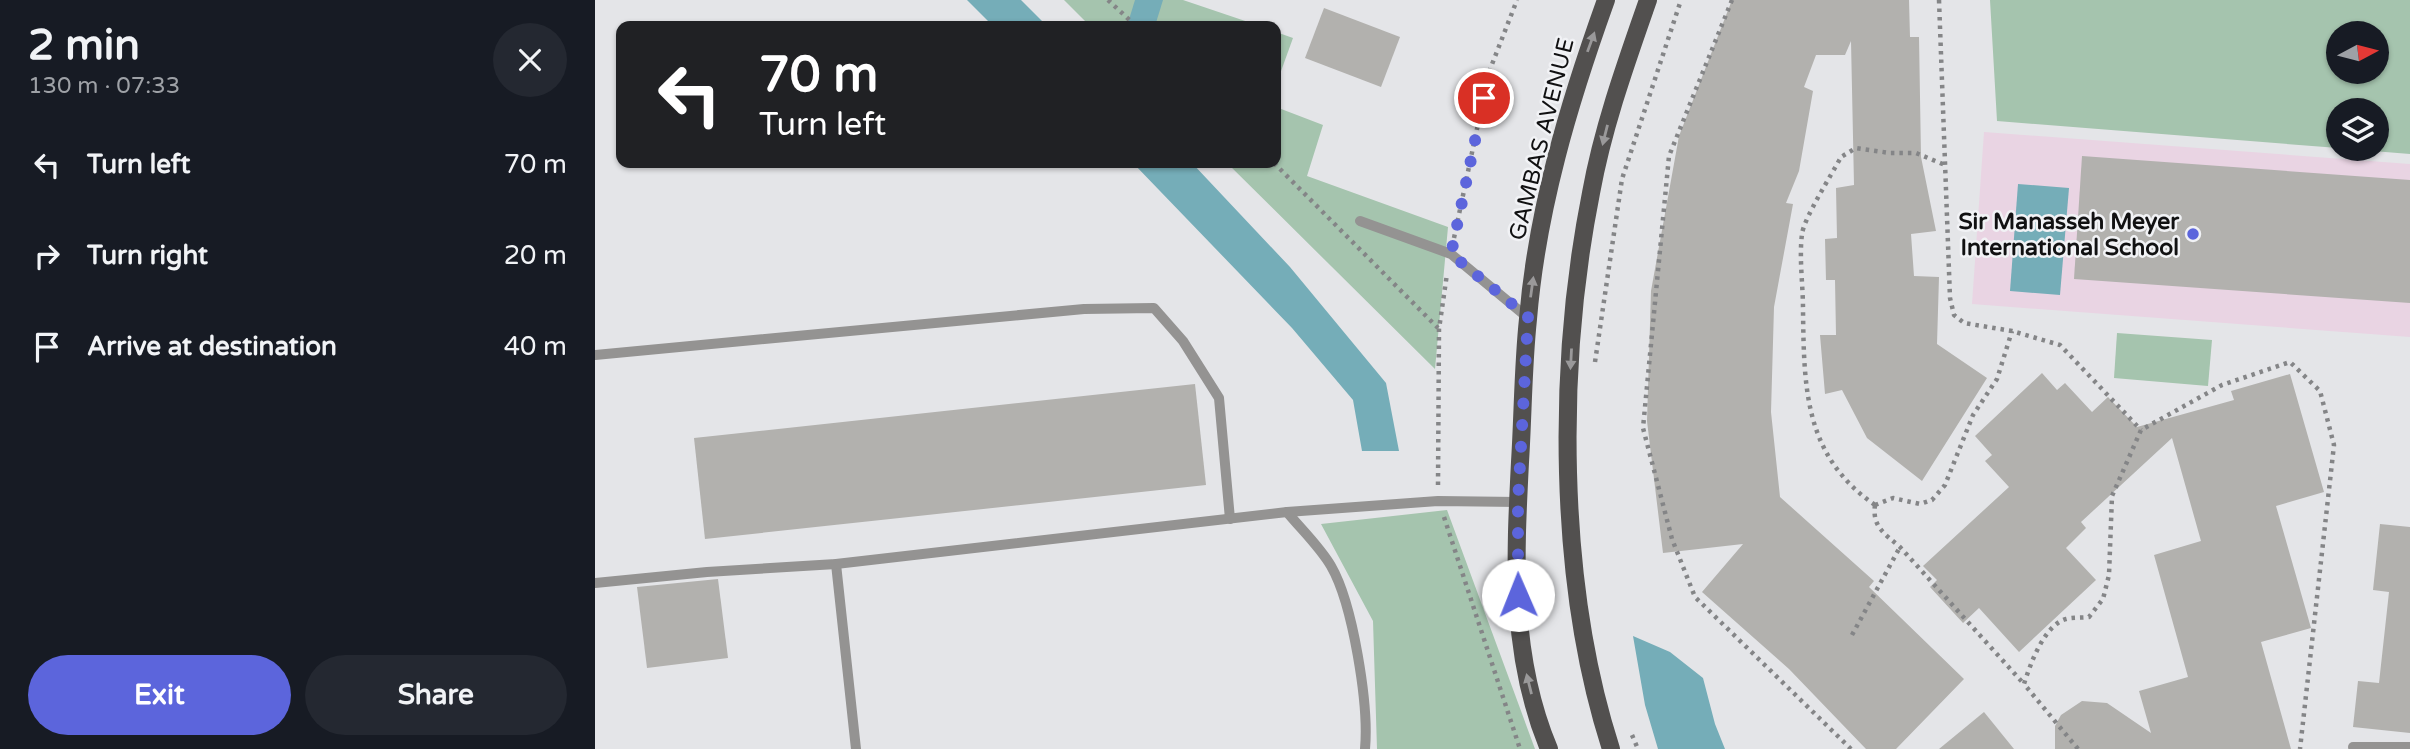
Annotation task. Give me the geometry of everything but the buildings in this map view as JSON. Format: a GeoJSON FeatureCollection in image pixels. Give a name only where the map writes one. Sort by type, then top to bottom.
{"type":"FeatureCollection","features":[{"type":"Feature","properties":{"kind":"main road","name":"GAMBAS AVENUE"},"geometry":{"type":"LineString","coordinates":[[1549,749],[1539,725],[1520,647],[1518,502],[1528,317],[1550,183],[1576,83],[1606,0]]}},
{"type":"Feature","properties":{"kind":"main road"},"geometry":{"type":"LineString","coordinates":[[1611,749],[1595,693],[1578,597],[1568,437],[1571,372],[1576,289],[1591,192],[1616,92],[1648,0]]}},
{"type":"Feature","properties":{"kind":"lane"},"geometry":{"type":"LineString","coordinates":[[1360,221],[1451,254],[1528,317]]}},
{"type":"Feature","properties":{"kind":"lane"},"geometry":{"type":"LineString","coordinates":[[595,355],[1084,310],[1154,308],[1183,341],[1219,398],[1230,519]]}},
{"type":"Feature","properties":{"kind":"lane"},"geometry":{"type":"LineString","coordinates":[[595,583],[707,572],[836,564],[1287,512],[1439,500],[1518,502]]}},
{"type":"Feature","properties":{"kind":"lane"},"geometry":{"type":"LineString","coordinates":[[1287,512],[1331,565],[1341,587],[1353,628],[1360,676],[1365,749]]}},
{"type":"Feature","properties":{"kind":"lane"},"geometry":{"type":"LineString","coordinates":[[836,564],[856,749]]}},
{"type":"Feature","properties":{"kind":"lane"},"geometry":{"type":"LineString","coordinates":[[2353,747],[2410,747]]}},
{"type":"Feature","properties":{"kind":"path"},"geometry":{"type":"LineString","coordinates":[[1108,0],[1130,21]]}},
{"type":"Feature","properties":{"kind":"path"},"geometry":{"type":"LineString","coordinates":[[1517,0],[1489,72],[1451,254],[1439,329],[1439,500],[1520,749]]}},
{"type":"Feature","properties":{"kind":"path"},"geometry":{"type":"LineString","coordinates":[[1593,372],[1622,179],[1681,0]]}},
{"type":"Feature","properties":{"kind":"path"},"geometry":{"type":"LineString","coordinates":[[1732,0],[1669,156],[1643,428],[1672,539],[1695,597],[1851,749]]}},
{"type":"Feature","properties":{"kind":"path"},"geometry":{"type":"LineString","coordinates":[[1939,0],[1950,298],[1954,314],[1964,323],[2012,331],[2060,345],[2141,430]]}},
{"type":"Feature","properties":{"kind":"path"},"geometry":{"type":"LineString","coordinates":[[1875,505],[1854,490],[1833,467],[1812,418],[1804,377],[1802,231],[1841,157],[1847,151],[1856,148],[1889,153],[1916,153],[1945,165]]}},
{"type":"Feature","properties":{"kind":"path"},"geometry":{"type":"LineString","coordinates":[[1278,168],[1439,329]]}},
{"type":"Feature","properties":{"kind":"path"},"geometry":{"type":"LineString","coordinates":[[1875,505],[1893,498],[1920,504],[1932,500],[1945,485],[1973,415],[1997,379],[2012,331]]}},
{"type":"Feature","properties":{"kind":"path"},"geometry":{"type":"LineString","coordinates":[[2024,684],[2031,659],[2051,631],[2066,619],[2089,617],[2103,599],[2109,575],[2112,496],[2141,430],[2221,385],[2290,362],[2320,391],[2334,445],[2300,749]]}},
{"type":"Feature","properties":{"kind":"path"},"geometry":{"type":"LineString","coordinates":[[1875,505],[1873,516],[1878,529],[1900,547],[2024,684],[2078,749]]}},
{"type":"Feature","properties":{"kind":"path"},"geometry":{"type":"LineString","coordinates":[[1852,635],[1900,547]]}},
{"type":"Feature","properties":{"kind":"path"},"geometry":{"type":"LineString","coordinates":[[1629,725],[1638,749]]}},
{"type":"Feature","properties":{"kind":"shaded area","name":"Sir Manasseh Meyer International School"},"geometry":{"type":"Polygon","coordinates":[[[1984,132],[2326,158],[2326,161],[2410,164],[2410,337],[1972,304],[1984,132]]]}},
{"type":"Feature","properties":{"kind":"green space"},"geometry":{"type":"Polygon","coordinates":[[[1064,0],[1183,0],[1245,21],[1085,21],[1064,0]]]}},
{"type":"Feature","properties":{"kind":"green space"},"geometry":{"type":"Polygon","coordinates":[[[1990,0],[2410,0],[2410,154],[2389,152],[2389,98],[2326,98],[2326,147],[1997,121],[1990,0]]]}},
{"type":"Feature","properties":{"kind":"green space"},"geometry":{"type":"Polygon","coordinates":[[[1281,34],[1293,38],[1281,71],[1281,34]]]}},
{"type":"Feature","properties":{"kind":"green space"},"geometry":{"type":"Polygon","coordinates":[[[1281,109],[1323,125],[1307,176],[1448,227],[1435,369],[1232,168],[1281,168],[1281,109]]]}},
{"type":"Feature","properties":{"kind":"green space"},"geometry":{"type":"Polygon","coordinates":[[[2117,333],[2212,340],[2208,386],[2114,378],[2117,333]]]}},
{"type":"Feature","properties":{"kind":"green space"},"geometry":{"type":"Polygon","coordinates":[[[1447,510],[1535,749],[1377,749],[1373,621],[1321,524],[1447,510]]]}},
{"type":"Feature","properties":{"kind":"water"},"geometry":{"type":"Polygon","coordinates":[[[967,0],[1021,0],[1042,21],[988,21],[967,0]]]}},
{"type":"Feature","properties":{"kind":"water"},"geometry":{"type":"Polygon","coordinates":[[[1135,0],[1163,0],[1157,21],[1129,21],[1135,0]]]}},
{"type":"Feature","properties":{"kind":"water"},"geometry":{"type":"Polygon","coordinates":[[[1138,168],[1197,168],[1290,267],[1386,383],[1399,451],[1362,451],[1353,400],[1292,328],[1138,168]]]}},
{"type":"Feature","properties":{"kind":"water"},"geometry":{"type":"Polygon","coordinates":[[[2018,184],[2069,188],[2060,295],[2010,291],[2018,184]]]}},
{"type":"Feature","properties":{"kind":"water"},"geometry":{"type":"Polygon","coordinates":[[[1633,636],[1670,652],[1703,678],[1715,724],[1725,749],[1658,749],[1645,705],[1633,636]]]}},
{"type":"Feature","properties":{"kind":"place","name":"Sir Manasseh Meyer International School"},"geometry":{"type":"Point","coordinates":[2193,234]}},
{"type":"Feature","properties":{"kind":"route"},"geometry":{"type":"LineString","coordinates":[[1484,98],[1451,254],[1528,317],[1518,502],[1518,595]]}}]}
